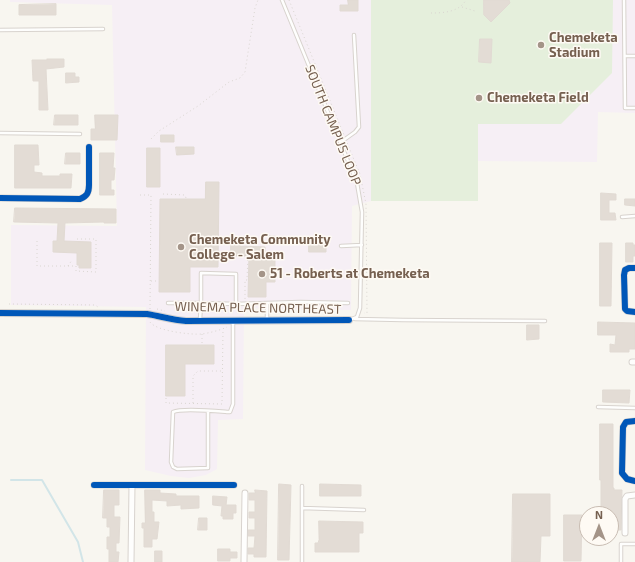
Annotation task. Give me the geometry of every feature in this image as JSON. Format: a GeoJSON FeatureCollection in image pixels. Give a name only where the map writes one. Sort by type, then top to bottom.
{"type":"FeatureCollection","features":[{"type":"Feature","properties":{"kind":"street"},"geometry":{"type":"LineString","coordinates":[[0,198],[80,199],[84,197],[89,192],[89,147]]}},
{"type":"Feature","properties":{"kind":"street"},"geometry":{"type":"LineString","coordinates":[[635,268],[629,268],[626,270],[624,275],[625,309],[627,311],[635,312]]}},
{"type":"Feature","properties":{"kind":"street","name":"WINEMA PLACE NORTHEAST"},"geometry":{"type":"LineString","coordinates":[[0,313],[150,312],[178,320],[200,321],[352,320]]}},
{"type":"Feature","properties":{"kind":"street"},"geometry":{"type":"LineString","coordinates":[[635,421],[626,422],[623,427],[622,473],[627,479],[635,481]]}},
{"type":"Feature","properties":{"kind":"street"},"geometry":{"type":"LineString","coordinates":[[94,485],[234,485]]}},
{"type":"Feature","properties":{"kind":"street"},"geometry":{"type":"LineString","coordinates":[[131,562],[132,485]]}},
{"type":"Feature","properties":{"kind":"street"},"geometry":{"type":"LineString","coordinates":[[244,562],[245,493]]}},
{"type":"Feature","properties":{"kind":"street"},"geometry":{"type":"LineString","coordinates":[[625,533],[626,498],[629,495],[635,495]]}},
{"type":"Feature","properties":{"kind":"lane","name":"SOUTH CAMPUS LOOP"},"geometry":{"type":"LineString","coordinates":[[282,0],[358,183],[362,205],[359,314]]}},
{"type":"Feature","properties":{"kind":"lane"},"geometry":{"type":"LineString","coordinates":[[624,0],[625,108],[635,108]]}},
{"type":"Feature","properties":{"kind":"lane"},"geometry":{"type":"LineString","coordinates":[[0,30],[103,29]]}},
{"type":"Feature","properties":{"kind":"lane"},"geometry":{"type":"LineString","coordinates":[[341,142],[355,132],[359,126],[354,35]]}},
{"type":"Feature","properties":{"kind":"lane"},"geometry":{"type":"LineString","coordinates":[[624,56],[635,56]]}},
{"type":"Feature","properties":{"kind":"lane"},"geometry":{"type":"LineString","coordinates":[[0,133],[80,134]]}},
{"type":"Feature","properties":{"kind":"lane"},"geometry":{"type":"LineString","coordinates":[[622,217],[635,216]]}},
{"type":"Feature","properties":{"kind":"lane"},"geometry":{"type":"LineString","coordinates":[[341,246],[362,245]]}},
{"type":"Feature","properties":{"kind":"lane"},"geometry":{"type":"LineString","coordinates":[[200,321],[201,273],[236,274],[236,304]]}},
{"type":"Feature","properties":{"kind":"lane"},"geometry":{"type":"LineString","coordinates":[[168,303],[348,303]]}},
{"type":"Feature","properties":{"kind":"lane"},"geometry":{"type":"LineString","coordinates":[[267,303],[267,320]]}},
{"type":"Feature","properties":{"kind":"lane"},"geometry":{"type":"LineString","coordinates":[[352,320],[359,314]]}},
{"type":"Feature","properties":{"kind":"lane"},"geometry":{"type":"LineString","coordinates":[[352,320],[545,321]]}},
{"type":"Feature","properties":{"kind":"lane"},"geometry":{"type":"LineString","coordinates":[[208,411],[208,468],[177,469],[173,467],[171,462],[173,412],[176,410],[208,411],[230,412],[233,404],[233,321]]}},
{"type":"Feature","properties":{"kind":"lane"},"geometry":{"type":"LineString","coordinates":[[598,407],[635,408]]}},
{"type":"Feature","properties":{"kind":"lane"},"geometry":{"type":"LineString","coordinates":[[302,486],[302,562]]}},
{"type":"Feature","properties":{"kind":"lane"},"geometry":{"type":"LineString","coordinates":[[302,508],[364,510]]}},
{"type":"Feature","properties":{"kind":"lane"},"geometry":{"type":"LineString","coordinates":[[621,562],[621,544],[635,544]]}},
{"type":"Feature","properties":{"kind":"path"},"geometry":{"type":"LineString","coordinates":[[151,139],[159,131],[198,106],[229,82],[240,78],[245,72],[255,8],[258,0]]}},
{"type":"Feature","properties":{"kind":"path"},"geometry":{"type":"LineString","coordinates":[[289,0],[360,174],[365,193],[368,216],[367,313],[359,314]]}},
{"type":"Feature","properties":{"kind":"path"},"geometry":{"type":"LineString","coordinates":[[431,13],[445,13],[461,7],[466,0]]}},
{"type":"Feature","properties":{"kind":"path"},"geometry":{"type":"LineString","coordinates":[[461,7],[475,11]]}},
{"type":"Feature","properties":{"kind":"path"},"geometry":{"type":"LineString","coordinates":[[163,194],[185,195],[186,198]]}},
{"type":"Feature","properties":{"kind":"path"},"geometry":{"type":"LineString","coordinates":[[140,195],[151,195],[150,323],[155,327],[171,331],[202,334],[227,327]]}},
{"type":"Feature","properties":{"kind":"path"},"geometry":{"type":"LineString","coordinates":[[37,241],[37,266],[76,266],[76,271],[96,272],[96,239],[76,240]]}},
{"type":"Feature","properties":{"kind":"path"},"geometry":{"type":"LineString","coordinates":[[241,256],[248,255],[247,280],[245,280],[245,304]]}},
{"type":"Feature","properties":{"kind":"path"},"geometry":{"type":"LineString","coordinates":[[68,266],[72,260]]}},
{"type":"Feature","properties":{"kind":"path"},"geometry":{"type":"LineString","coordinates":[[151,282],[156,282]]}},
{"type":"Feature","properties":{"kind":"path"},"geometry":{"type":"LineString","coordinates":[[9,304],[95,305],[99,308]]}},
{"type":"Feature","properties":{"kind":"path"},"geometry":{"type":"LineString","coordinates":[[145,308],[150,312]]}},
{"type":"Feature","properties":{"kind":"path"},"geometry":{"type":"LineString","coordinates":[[157,309],[168,312]]}},
{"type":"Feature","properties":{"kind":"path"},"geometry":{"type":"LineString","coordinates":[[166,398],[166,403],[222,404],[223,329]]}},
{"type":"Feature","properties":{"kind":"path"},"geometry":{"type":"LineString","coordinates":[[202,334],[202,343]]}},
{"type":"Feature","properties":{"kind":"path"},"geometry":{"type":"LineString","coordinates":[[193,404],[193,376],[198,371],[222,371]]}},
{"type":"Feature","properties":{"kind":"shaded area","name":"Chemeketa Community College - Salem"},"geometry":{"type":"Polygon","coordinates":[[[10,0],[635,0],[635,113],[598,112],[597,162],[478,161],[478,201],[371,201],[352,206],[351,310],[244,308],[243,419],[218,420],[217,469],[206,475],[189,478],[171,476],[145,470],[146,307],[11,305],[11,225],[117,226],[112,5],[10,2],[10,0]]]}},
{"type":"Feature","properties":{"kind":"green space","name":"Chemeketa Field"},"geometry":{"type":"Polygon","coordinates":[[[371,0],[613,0],[612,73],[561,124],[478,124],[478,201],[371,201],[371,0]]]}},
{"type":"Feature","properties":{"kind":"building"},"geometry":{"type":"Polygon","coordinates":[[[348,0],[358,0],[358,11],[340,11],[340,5],[348,5],[348,0]]]}},
{"type":"Feature","properties":{"kind":"building"},"geometry":{"type":"Polygon","coordinates":[[[484,0],[509,0],[510,3],[491,22],[484,15],[484,0]]]}},
{"type":"Feature","properties":{"kind":"building"},"geometry":{"type":"Polygon","coordinates":[[[56,4],[56,15],[19,15],[19,5],[56,4]]]}},
{"type":"Feature","properties":{"kind":"building"},"geometry":{"type":"Polygon","coordinates":[[[480,39],[492,39],[491,63],[479,62],[480,39]]]}},
{"type":"Feature","properties":{"kind":"building"},"geometry":{"type":"Polygon","coordinates":[[[64,59],[64,67],[46,69],[48,110],[39,110],[39,81],[33,81],[32,60],[64,59]]]}},
{"type":"Feature","properties":{"kind":"building"},"geometry":{"type":"Polygon","coordinates":[[[66,73],[75,73],[75,77],[79,77],[79,82],[66,83],[66,73]]]}},
{"type":"Feature","properties":{"kind":"building"},"geometry":{"type":"Polygon","coordinates":[[[55,115],[78,115],[78,125],[54,125],[55,115]]]}},
{"type":"Feature","properties":{"kind":"building"},"geometry":{"type":"Polygon","coordinates":[[[95,115],[118,115],[117,140],[91,140],[91,129],[95,129],[95,115]]]}},
{"type":"Feature","properties":{"kind":"building"},"geometry":{"type":"Polygon","coordinates":[[[161,135],[174,135],[174,142],[161,142],[161,135]]]}},
{"type":"Feature","properties":{"kind":"building"},"geometry":{"type":"Polygon","coordinates":[[[15,145],[38,145],[39,165],[34,165],[34,172],[42,173],[42,176],[72,174],[71,188],[15,188],[15,145]]]}},
{"type":"Feature","properties":{"kind":"building"},"geometry":{"type":"Polygon","coordinates":[[[176,147],[194,147],[194,154],[177,155],[176,147]]]}},
{"type":"Feature","properties":{"kind":"building"},"geometry":{"type":"Polygon","coordinates":[[[147,148],[160,148],[160,187],[147,187],[147,148]]]}},
{"type":"Feature","properties":{"kind":"building"},"geometry":{"type":"Polygon","coordinates":[[[66,153],[80,153],[80,164],[65,164],[66,153]]]}},
{"type":"Feature","properties":{"kind":"building"},"geometry":{"type":"Polygon","coordinates":[[[100,153],[114,153],[113,168],[115,168],[114,180],[111,180],[111,190],[114,190],[114,195],[100,195],[100,153]]]}},
{"type":"Feature","properties":{"kind":"building"},"geometry":{"type":"Polygon","coordinates":[[[206,182],[219,182],[218,267],[190,267],[190,292],[159,292],[160,199],[205,199],[206,182]]]}},
{"type":"Feature","properties":{"kind":"building"},"geometry":{"type":"Polygon","coordinates":[[[601,193],[616,194],[616,200],[609,200],[609,213],[615,213],[616,220],[601,220],[601,193]]]}},
{"type":"Feature","properties":{"kind":"building"},"geometry":{"type":"Polygon","coordinates":[[[625,199],[635,199],[635,206],[625,205],[625,199]]]}},
{"type":"Feature","properties":{"kind":"building"},"geometry":{"type":"Polygon","coordinates":[[[15,208],[116,209],[116,223],[65,223],[64,241],[91,242],[91,268],[79,268],[79,265],[77,265],[77,253],[53,252],[53,241],[57,241],[58,223],[14,222],[15,208]]]}},
{"type":"Feature","properties":{"kind":"building"},"geometry":{"type":"Polygon","coordinates":[[[269,236],[286,237],[286,244],[269,244],[269,236]]]}},
{"type":"Feature","properties":{"kind":"building","name":"51 - Roberts at Chemeketa"},"geometry":{"type":"Polygon","coordinates":[[[231,242],[240,242],[240,246],[265,247],[265,260],[275,260],[275,282],[266,282],[266,297],[248,297],[249,256],[231,256],[231,242]]]}},
{"type":"Feature","properties":{"kind":"building"},"geometry":{"type":"Polygon","coordinates":[[[309,242],[326,242],[326,252],[309,252],[309,242]]]}},
{"type":"Feature","properties":{"kind":"building"},"geometry":{"type":"Polygon","coordinates":[[[600,243],[612,243],[611,306],[600,306],[600,243]]]}},
{"type":"Feature","properties":{"kind":"building"},"geometry":{"type":"Polygon","coordinates":[[[626,243],[633,243],[633,245],[635,245],[635,256],[633,256],[633,262],[626,262],[626,243]]]}},
{"type":"Feature","properties":{"kind":"building"},"geometry":{"type":"Polygon","coordinates":[[[598,322],[635,323],[635,349],[629,349],[629,352],[610,352],[610,344],[615,345],[616,335],[598,335],[598,322]]]}},
{"type":"Feature","properties":{"kind":"building"},"geometry":{"type":"Polygon","coordinates":[[[527,325],[539,325],[539,339],[527,340],[527,325]]]}},
{"type":"Feature","properties":{"kind":"building"},"geometry":{"type":"Polygon","coordinates":[[[166,345],[214,345],[214,364],[185,364],[185,396],[166,396],[166,345]]]}},
{"type":"Feature","properties":{"kind":"building"},"geometry":{"type":"Polygon","coordinates":[[[603,390],[630,390],[629,403],[603,402],[603,390]]]}},
{"type":"Feature","properties":{"kind":"building"},"geometry":{"type":"Polygon","coordinates":[[[600,424],[613,424],[613,488],[614,490],[622,490],[621,530],[619,530],[619,506],[601,506],[600,424]]]}},
{"type":"Feature","properties":{"kind":"building"},"geometry":{"type":"Polygon","coordinates":[[[279,484],[291,485],[289,560],[278,560],[279,484]]]}},
{"type":"Feature","properties":{"kind":"building"},"geometry":{"type":"Polygon","coordinates":[[[320,484],[361,485],[361,496],[320,496],[320,484]]]}},
{"type":"Feature","properties":{"kind":"building"},"geometry":{"type":"Polygon","coordinates":[[[104,490],[119,490],[119,505],[114,505],[114,517],[120,517],[119,543],[116,543],[116,552],[119,552],[118,562],[109,562],[107,537],[110,537],[110,527],[107,527],[107,518],[103,518],[104,490]]]}},
{"type":"Feature","properties":{"kind":"building"},"geometry":{"type":"Polygon","coordinates":[[[145,490],[160,490],[160,493],[176,494],[176,496],[199,496],[199,508],[181,509],[181,505],[167,506],[167,501],[152,500],[154,522],[159,522],[157,539],[152,539],[152,547],[144,547],[144,528],[142,528],[142,523],[145,523],[145,490]]]}},
{"type":"Feature","properties":{"kind":"building"},"geometry":{"type":"Polygon","coordinates":[[[255,490],[267,491],[266,557],[254,557],[254,554],[248,554],[248,548],[254,548],[255,536],[248,536],[248,530],[255,530],[255,518],[249,518],[249,512],[255,512],[255,500],[249,500],[249,493],[255,493],[255,490]]]}},
{"type":"Feature","properties":{"kind":"building"},"geometry":{"type":"Polygon","coordinates":[[[513,494],[550,494],[550,536],[541,536],[540,562],[512,562],[513,494]]]}},
{"type":"Feature","properties":{"kind":"building"},"geometry":{"type":"Polygon","coordinates":[[[213,496],[227,497],[226,505],[236,505],[236,513],[233,513],[233,519],[223,519],[223,516],[221,516],[222,506],[213,505],[213,496]]]}},
{"type":"Feature","properties":{"kind":"building"},"geometry":{"type":"Polygon","coordinates":[[[564,515],[579,515],[579,546],[581,546],[581,561],[564,561],[564,515]]]}},
{"type":"Feature","properties":{"kind":"building"},"geometry":{"type":"Polygon","coordinates":[[[199,518],[207,518],[207,530],[198,530],[199,518]]]}},
{"type":"Feature","properties":{"kind":"building"},"geometry":{"type":"Polygon","coordinates":[[[319,521],[363,522],[363,533],[359,533],[359,552],[315,552],[315,543],[318,543],[319,540],[319,521]]]}},
{"type":"Feature","properties":{"kind":"building"},"geometry":{"type":"Polygon","coordinates":[[[218,549],[230,549],[230,552],[237,552],[237,558],[230,558],[230,561],[218,561],[218,549]]]}},
{"type":"Feature","properties":{"kind":"building"},"geometry":{"type":"Polygon","coordinates":[[[155,551],[162,551],[162,562],[155,562],[155,551]]]}},
{"type":"Feature","properties":{"kind":"waterway"},"geometry":{"type":"LineString","coordinates":[[11,480],[42,480],[78,542],[83,562]]}},
{"type":"Feature","properties":{"kind":"cycle path"},"geometry":{"type":"LineString","coordinates":[[0,198],[82,198],[87,194],[89,188],[89,147]]}},
{"type":"Feature","properties":{"kind":"cycle path"},"geometry":{"type":"LineString","coordinates":[[635,268],[625,270],[624,275],[625,309],[627,311],[635,312]]}},
{"type":"Feature","properties":{"kind":"cycle path"},"geometry":{"type":"LineString","coordinates":[[0,313],[147,314],[186,321],[349,320]]}},
{"type":"Feature","properties":{"kind":"cycle path"},"geometry":{"type":"LineString","coordinates":[[635,421],[626,422],[623,427],[622,473],[627,479],[635,481]]}},
{"type":"Feature","properties":{"kind":"cycle path"},"geometry":{"type":"LineString","coordinates":[[94,485],[234,485]]}},
{"type":"Feature","properties":{"kind":"place","name":"Chemeketa Stadium"},"geometry":{"type":"Point","coordinates":[541,45]}},
{"type":"Feature","properties":{"kind":"place","name":"Chemeketa Field"},"geometry":{"type":"Point","coordinates":[479,98]}},
{"type":"Feature","properties":{"kind":"place","name":"Chemeketa Community College - Salem"},"geometry":{"type":"Point","coordinates":[181,247]}},
{"type":"Feature","properties":{"kind":"place","name":"51 - Roberts at Chemeketa"},"geometry":{"type":"Point","coordinates":[262,274]}}]}
